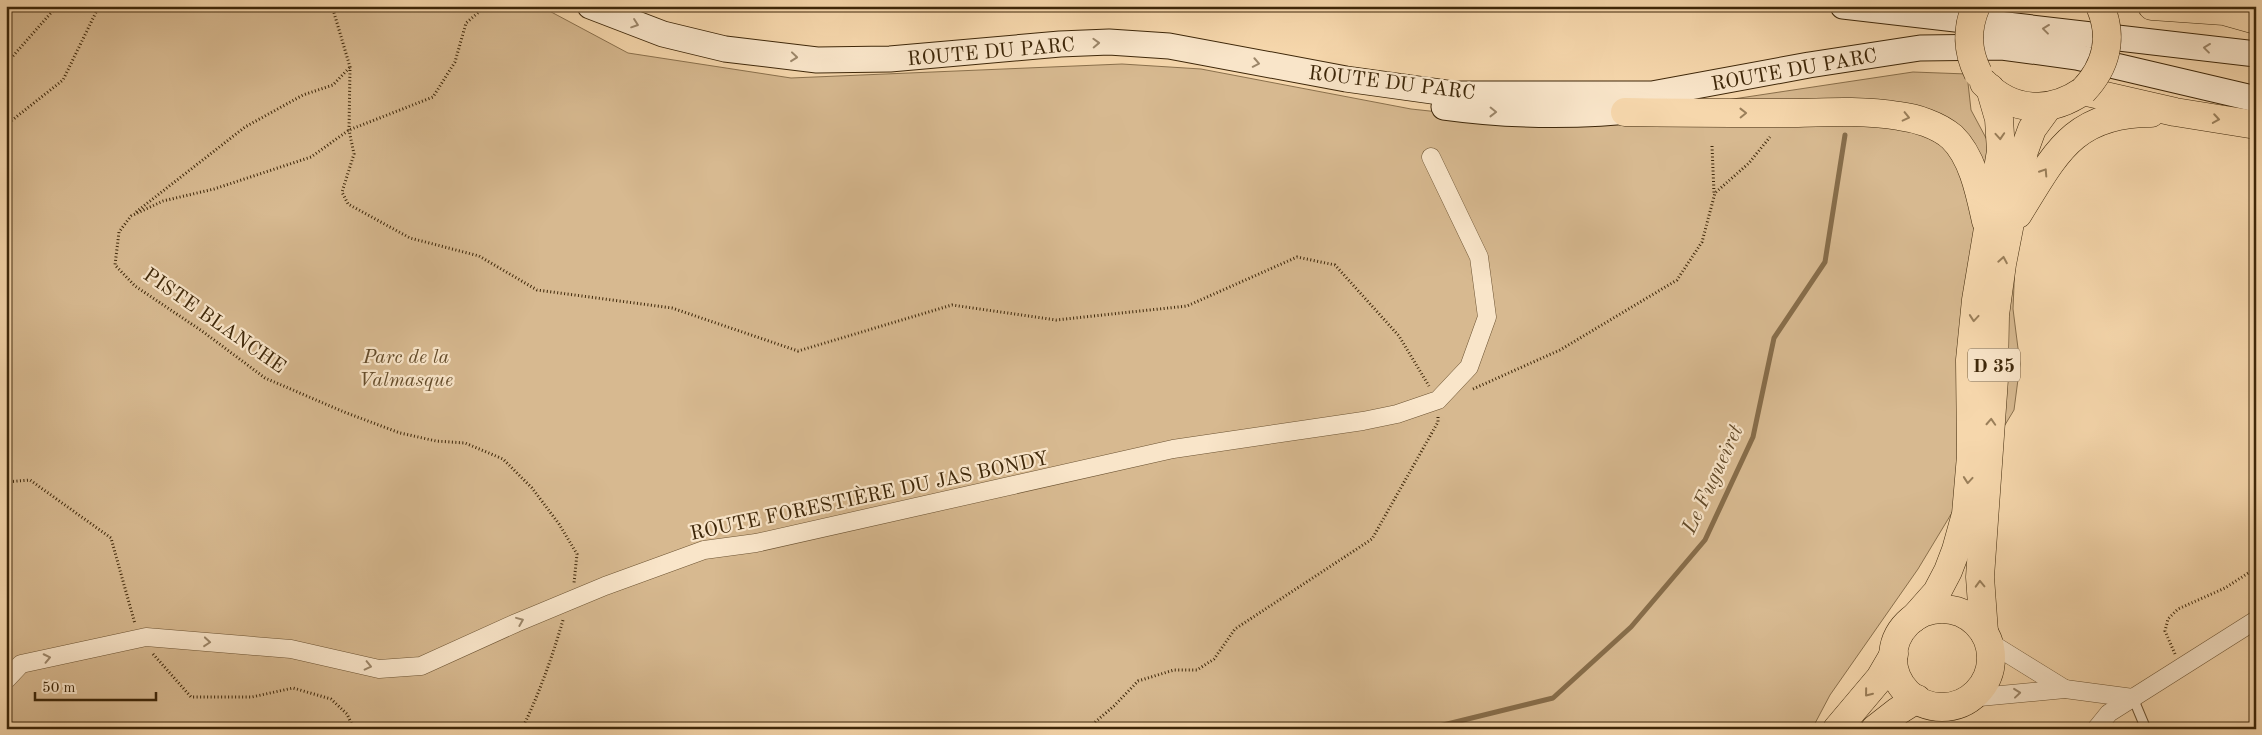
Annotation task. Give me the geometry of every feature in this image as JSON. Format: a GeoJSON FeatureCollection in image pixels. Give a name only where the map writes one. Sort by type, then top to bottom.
{"type":"FeatureCollection","features":[{"type":"Feature","properties":{"kind":"main road","name":"ROUTE DU PARC"},"geometry":{"type":"LineString","coordinates":[[590,6],[663,34],[725,49],[817,60],[890,59],[1060,44],[1109,42],[1169,46],[1346,79],[1454,94],[1652,94],[1809,65],[1920,48],[2002,47],[2077,57],[2256,99]]}},
{"type":"Feature","properties":{"kind":"main road"},"geometry":{"type":"LineString","coordinates":[[1843,6],[2256,54]]}},
{"type":"Feature","properties":{"kind":"main road"},"geometry":{"type":"LineString","coordinates":[[1976,6],[1968,34],[1972,61],[1984,81]]}},
{"type":"Feature","properties":{"kind":"main road"},"geometry":{"type":"LineString","coordinates":[[1625,112],[1663,107],[1897,64],[1935,62],[1956,65],[1984,81],[2017,104],[2048,107],[2060,104],[2083,92],[2094,80],[2102,66],[2107,50],[2108,34],[2105,17],[2100,6]]}},
{"type":"Feature","properties":{"kind":"main road"},"geometry":{"type":"LineString","coordinates":[[2152,6],[2224,11],[2256,20]]}},
{"type":"Feature","properties":{"kind":"main road"},"geometry":{"type":"LineString","coordinates":[[1310,72],[1341,86],[1407,102],[1480,112],[1557,114],[1625,112],[1696,114],[1863,112],[1901,116],[1920,121],[1944,132],[1962,149],[1998,228],[2058,152],[2084,128],[2098,121],[2113,117],[2175,112]]}},
{"type":"Feature","properties":{"kind":"main road","name":"D 35"},"geometry":{"type":"LineString","coordinates":[[1984,81],[1999,119],[2001,151],[1994,379],[1980,577],[1986,637]]}},
{"type":"Feature","properties":{"kind":"main road"},"geometry":{"type":"LineString","coordinates":[[2083,92],[2175,112],[2256,125]]}},
{"type":"Feature","properties":{"kind":"main road","name":"D 35"},"geometry":{"type":"LineString","coordinates":[[1914,618],[1937,592],[1948,571],[1966,514],[1971,456],[1970,360],[1976,300],[1998,228],[2032,129],[2048,107]]}},
{"type":"Feature","properties":{"kind":"main road"},"geometry":{"type":"LineString","coordinates":[[1948,610],[1965,615],[1986,637],[1991,651],[1990,669],[1982,686],[1961,703],[1943,707],[1925,704],[1910,694],[1899,680],[1894,663],[1898,637],[1914,618],[1930,611],[1948,610]]}},
{"type":"Feature","properties":{"kind":"main road"},"geometry":{"type":"LineString","coordinates":[[1838,729],[1880,678],[1894,654]]}},
{"type":"Feature","properties":{"kind":"main road"},"geometry":{"type":"LineString","coordinates":[[1875,729],[1898,711],[1917,700]]}},
{"type":"Feature","properties":{"kind":"street","name":"ROUTE FORESTIÈRE DU JAS BONDY"},"geometry":{"type":"LineString","coordinates":[[6,680],[21,664],[146,637],[291,649],[379,669],[421,666],[516,623],[605,586],[704,550],[756,543],[1174,449],[1363,421],[1396,414],[1438,400],[1469,367],[1487,317],[1479,257],[1431,157]]}},
{"type":"Feature","properties":{"kind":"street"},"geometry":{"type":"LineString","coordinates":[[2096,729],[2110,713],[2132,698],[2256,620]]}},
{"type":"Feature","properties":{"kind":"street"},"geometry":{"type":"LineString","coordinates":[[1986,637],[2065,689]]}},
{"type":"Feature","properties":{"kind":"street"},"geometry":{"type":"LineString","coordinates":[[1969,698],[2065,689],[2132,698]]}},
{"type":"Feature","properties":{"kind":"lane"},"geometry":{"type":"LineString","coordinates":[[2132,698],[2146,729]]}},
{"type":"Feature","properties":{"kind":"path"},"geometry":{"type":"LineString","coordinates":[[6,64],[57,6]]}},
{"type":"Feature","properties":{"kind":"path"},"geometry":{"type":"LineString","coordinates":[[6,125],[63,80],[99,6]]}},
{"type":"Feature","properties":{"kind":"path"},"geometry":{"type":"LineString","coordinates":[[332,6],[350,67],[349,130],[354,154],[342,192],[348,204],[410,238],[479,256],[537,290],[672,308],[798,351],[952,305],[1056,320],[1187,306],[1297,257],[1335,265],[1399,336],[1438,400],[1438,422],[1372,539],[1235,629],[1214,659],[1198,670],[1174,670],[1138,681],[1114,706],[1086,729]]}},
{"type":"Feature","properties":{"kind":"path"},"geometry":{"type":"LineString","coordinates":[[131,216],[163,201],[214,189],[311,156],[349,130],[433,97],[455,62],[466,24],[486,6]]}},
{"type":"Feature","properties":{"kind":"path"},"geometry":{"type":"LineString","coordinates":[[131,216],[245,127],[303,95],[333,86],[350,67]]}},
{"type":"Feature","properties":{"kind":"path"},"geometry":{"type":"LineString","coordinates":[[1714,194],[1749,163],[1770,137]]}},
{"type":"Feature","properties":{"kind":"path"},"geometry":{"type":"LineString","coordinates":[[1471,390],[1560,350],[1677,280],[1702,242],[1714,194],[1712,146]]}},
{"type":"Feature","properties":{"kind":"path","name":"PISTE BLANCHE"},"geometry":{"type":"LineString","coordinates":[[131,216],[119,232],[115,265],[135,286],[202,330],[265,378],[344,412],[400,433],[436,441],[465,443],[503,459],[532,488],[559,524],[577,554],[574,583],[553,654],[534,705],[522,729]]}},
{"type":"Feature","properties":{"kind":"path"},"geometry":{"type":"LineString","coordinates":[[6,482],[30,480],[110,538],[139,638],[191,697],[252,696],[293,688],[331,699],[347,714],[354,729]]}},
{"type":"Feature","properties":{"kind":"path"},"geometry":{"type":"LineString","coordinates":[[2177,658],[2165,631],[2168,619],[2178,609],[2225,588],[2256,568]]}},
{"type":"Feature","properties":{"kind":"green space","name":"Parc de la Valmasque"},"geometry":{"type":"Polygon","coordinates":[[[6,6],[540,6],[628,53],[791,78],[1122,64],[1201,69],[1411,109],[1560,125],[1913,72],[1967,74],[1971,110],[2001,166],[2017,215],[2013,309],[2020,364],[2014,410],[1918,569],[1830,695],[1812,729],[6,729],[6,6]]]}},
{"type":"Feature","properties":{"kind":"waterway","name":"Le Fugueiret"},"geometry":{"type":"LineString","coordinates":[[1427,729],[1553,698],[1631,627],[1705,540],[1753,437],[1774,338],[1825,262],[1845,135]]}}]}
